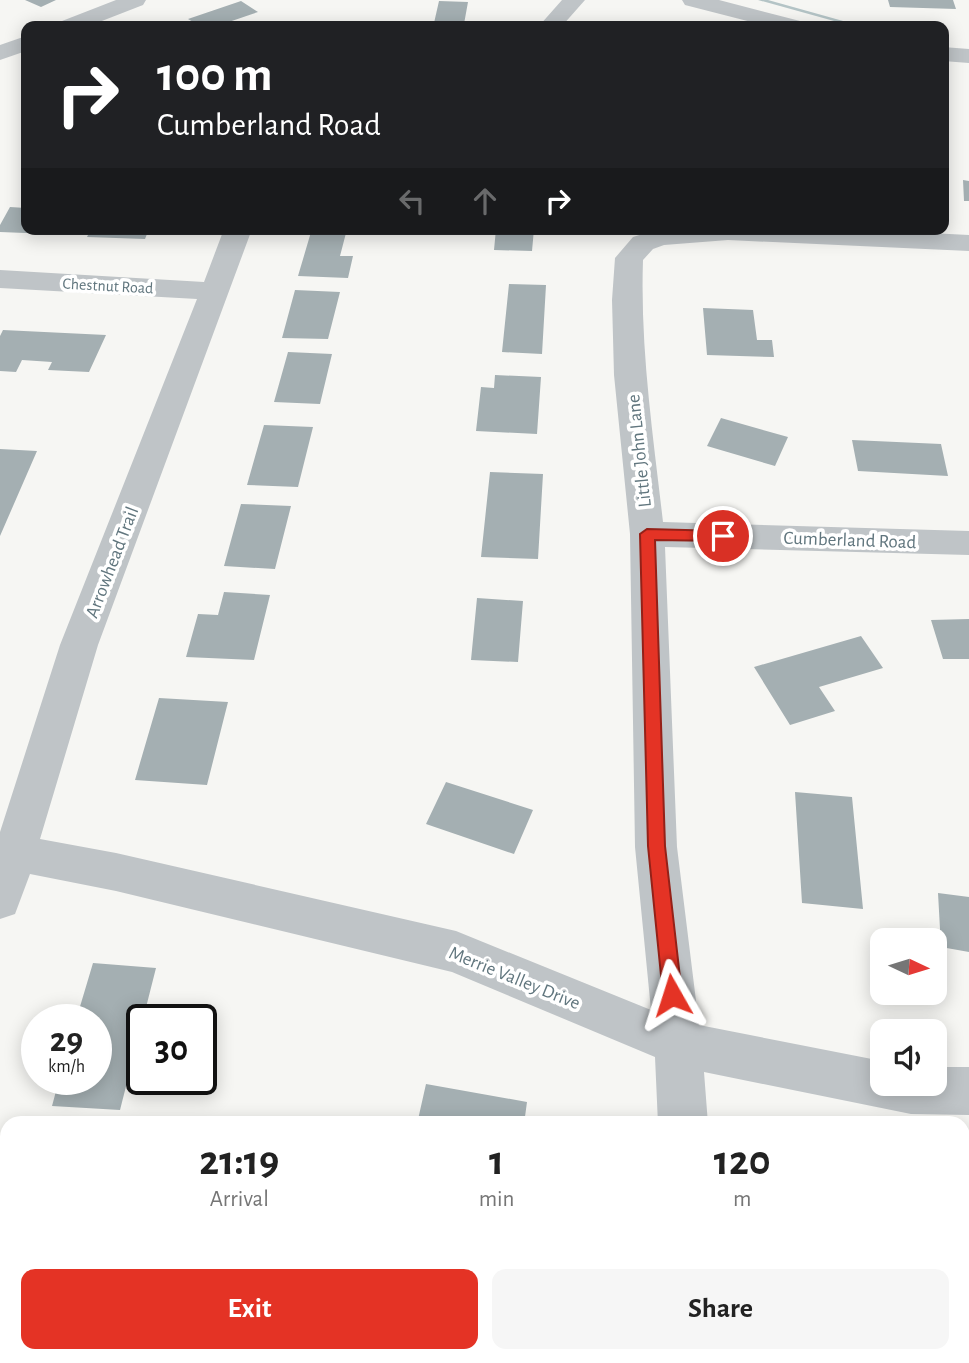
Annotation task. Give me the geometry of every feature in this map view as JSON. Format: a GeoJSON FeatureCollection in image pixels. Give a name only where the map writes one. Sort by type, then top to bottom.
{"type":"FeatureCollection","features":[{"type":"Feature","properties":{"kind":"street"},"geometry":{"type":"LineString","coordinates":[[82,21],[135,0]]}},
{"type":"Feature","properties":{"kind":"street"},"geometry":{"type":"LineString","coordinates":[[554,21],[573,0]]}},
{"type":"Feature","properties":{"kind":"street"},"geometry":{"type":"LineString","coordinates":[[693,0],[773,21]]}},
{"type":"Feature","properties":{"kind":"street"},"geometry":{"type":"LineString","coordinates":[[0,53],[21,45]]}},
{"type":"Feature","properties":{"kind":"street"},"geometry":{"type":"LineString","coordinates":[[949,54],[969,56]]}},
{"type":"Feature","properties":{"kind":"street","name":"Arrowhead Trail"},"geometry":{"type":"LineString","coordinates":[[0,900],[17,853],[79,645],[236,235]]}},
{"type":"Feature","properties":{"kind":"street","name":"Little John Lane"},"geometry":{"type":"LineString","coordinates":[[663,235],[643,243],[629,258],[627,300],[630,375],[647,534],[656,846],[678,1044],[682,1116]]}},
{"type":"Feature","properties":{"kind":"street","name":"Little John Lane"},"geometry":{"type":"LineString","coordinates":[[794,235],[969,243]]}},
{"type":"Feature","properties":{"kind":"street","name":"Chestnut Road"},"geometry":{"type":"LineString","coordinates":[[0,279],[216,290]]}},
{"type":"Feature","properties":{"kind":"street","name":"Cumberland Road"},"geometry":{"type":"LineString","coordinates":[[647,534],[969,543]]}},
{"type":"Feature","properties":{"kind":"street","name":"Merrie Valley Drive"},"geometry":{"type":"LineString","coordinates":[[17,853],[116,872],[456,952],[678,1044],[911,1090],[969,1091]]}},
{"type":"Feature","properties":{"kind":"building"},"geometry":{"type":"Polygon","coordinates":[[[25,0],[56,0],[41,7],[25,0]]]}},
{"type":"Feature","properties":{"kind":"building"},"geometry":{"type":"Polygon","coordinates":[[[888,0],[953,0],[956,9],[890,7],[888,0]]]}},
{"type":"Feature","properties":{"kind":"building"},"geometry":{"type":"Polygon","coordinates":[[[241,1],[258,12],[232,21],[188,19],[241,1]]]}},
{"type":"Feature","properties":{"kind":"building"},"geometry":{"type":"Polygon","coordinates":[[[439,1],[468,2],[465,21],[434,21],[439,1]]]}},
{"type":"Feature","properties":{"kind":"building"},"geometry":{"type":"Polygon","coordinates":[[[963,180],[969,181],[969,201],[964,201],[963,180]]]}},
{"type":"Feature","properties":{"kind":"building"},"geometry":{"type":"Polygon","coordinates":[[[10,207],[21,208],[21,233],[0,232],[0,225],[10,207]]]}},
{"type":"Feature","properties":{"kind":"building"},"geometry":{"type":"Polygon","coordinates":[[[88,235],[147,235],[145,239],[87,237],[88,235]]]}},
{"type":"Feature","properties":{"kind":"building"},"geometry":{"type":"Polygon","coordinates":[[[310,235],[345,235],[340,256],[353,256],[348,278],[298,276],[310,235]]]}},
{"type":"Feature","properties":{"kind":"building"},"geometry":{"type":"Polygon","coordinates":[[[495,235],[533,235],[532,251],[494,250],[495,235]]]}},
{"type":"Feature","properties":{"kind":"building"},"geometry":{"type":"Polygon","coordinates":[[[509,284],[546,285],[542,354],[502,352],[509,284]]]}},
{"type":"Feature","properties":{"kind":"building"},"geometry":{"type":"Polygon","coordinates":[[[295,290],[340,292],[328,339],[282,338],[295,290]]]}},
{"type":"Feature","properties":{"kind":"building"},"geometry":{"type":"Polygon","coordinates":[[[703,308],[753,310],[757,340],[772,340],[774,357],[707,355],[703,308]]]}},
{"type":"Feature","properties":{"kind":"building"},"geometry":{"type":"Polygon","coordinates":[[[3,330],[106,335],[89,372],[48,370],[52,362],[22,360],[16,372],[0,371],[0,336],[3,330]]]}},
{"type":"Feature","properties":{"kind":"building"},"geometry":{"type":"Polygon","coordinates":[[[288,352],[332,354],[320,404],[274,402],[288,352]]]}},
{"type":"Feature","properties":{"kind":"building"},"geometry":{"type":"Polygon","coordinates":[[[495,375],[541,377],[537,434],[476,431],[481,387],[494,388],[495,375]]]}},
{"type":"Feature","properties":{"kind":"building"},"geometry":{"type":"Polygon","coordinates":[[[721,418],[788,437],[775,466],[707,446],[721,418]]]}},
{"type":"Feature","properties":{"kind":"building"},"geometry":{"type":"Polygon","coordinates":[[[264,425],[313,427],[298,487],[247,485],[264,425]]]}},
{"type":"Feature","properties":{"kind":"building"},"geometry":{"type":"Polygon","coordinates":[[[852,440],[941,444],[948,476],[858,471],[852,440]]]}},
{"type":"Feature","properties":{"kind":"building"},"geometry":{"type":"Polygon","coordinates":[[[0,449],[37,451],[0,536],[0,449]]]}},
{"type":"Feature","properties":{"kind":"building"},"geometry":{"type":"Polygon","coordinates":[[[490,472],[543,474],[538,559],[481,557],[490,472]]]}},
{"type":"Feature","properties":{"kind":"building"},"geometry":{"type":"Polygon","coordinates":[[[241,504],[291,506],[275,569],[224,566],[241,504]]]}},
{"type":"Feature","properties":{"kind":"building"},"geometry":{"type":"Polygon","coordinates":[[[224,592],[270,595],[254,660],[186,657],[198,614],[218,615],[224,592]]]}},
{"type":"Feature","properties":{"kind":"building"},"geometry":{"type":"Polygon","coordinates":[[[477,598],[523,601],[518,662],[471,660],[477,598]]]}},
{"type":"Feature","properties":{"kind":"building"},"geometry":{"type":"Polygon","coordinates":[[[969,619],[969,659],[943,659],[931,620],[969,619]]]}},
{"type":"Feature","properties":{"kind":"building"},"geometry":{"type":"Polygon","coordinates":[[[861,636],[883,668],[819,687],[835,711],[790,725],[754,667],[861,636]]]}},
{"type":"Feature","properties":{"kind":"building"},"geometry":{"type":"Polygon","coordinates":[[[159,698],[228,702],[207,785],[135,780],[159,698]]]}},
{"type":"Feature","properties":{"kind":"building"},"geometry":{"type":"Polygon","coordinates":[[[446,782],[533,810],[514,854],[426,824],[446,782]]]}},
{"type":"Feature","properties":{"kind":"building"},"geometry":{"type":"Polygon","coordinates":[[[795,792],[852,797],[863,909],[802,903],[795,792]]]}},
{"type":"Feature","properties":{"kind":"building"},"geometry":{"type":"Polygon","coordinates":[[[938,893],[969,897],[969,952],[947,948],[947,928],[940,928],[938,893]]]}},
{"type":"Feature","properties":{"kind":"building"},"geometry":{"type":"Polygon","coordinates":[[[93,963],[156,968],[147,1004],[126,1004],[126,1086],[120,1110],[52,1106],[55,1095],[112,1095],[112,1004],[81,1004],[93,963]]]}},
{"type":"Feature","properties":{"kind":"building"},"geometry":{"type":"Polygon","coordinates":[[[426,1084],[527,1102],[525,1116],[419,1116],[426,1084]]]}},
{"type":"Feature","properties":{"kind":"waterway"},"geometry":{"type":"LineString","coordinates":[[761,0],[839,21]]}},
{"type":"Feature","properties":{"kind":"route"},"geometry":{"type":"LineString","coordinates":[[672,995],[656,846],[647,534],[723,536]]}}]}
